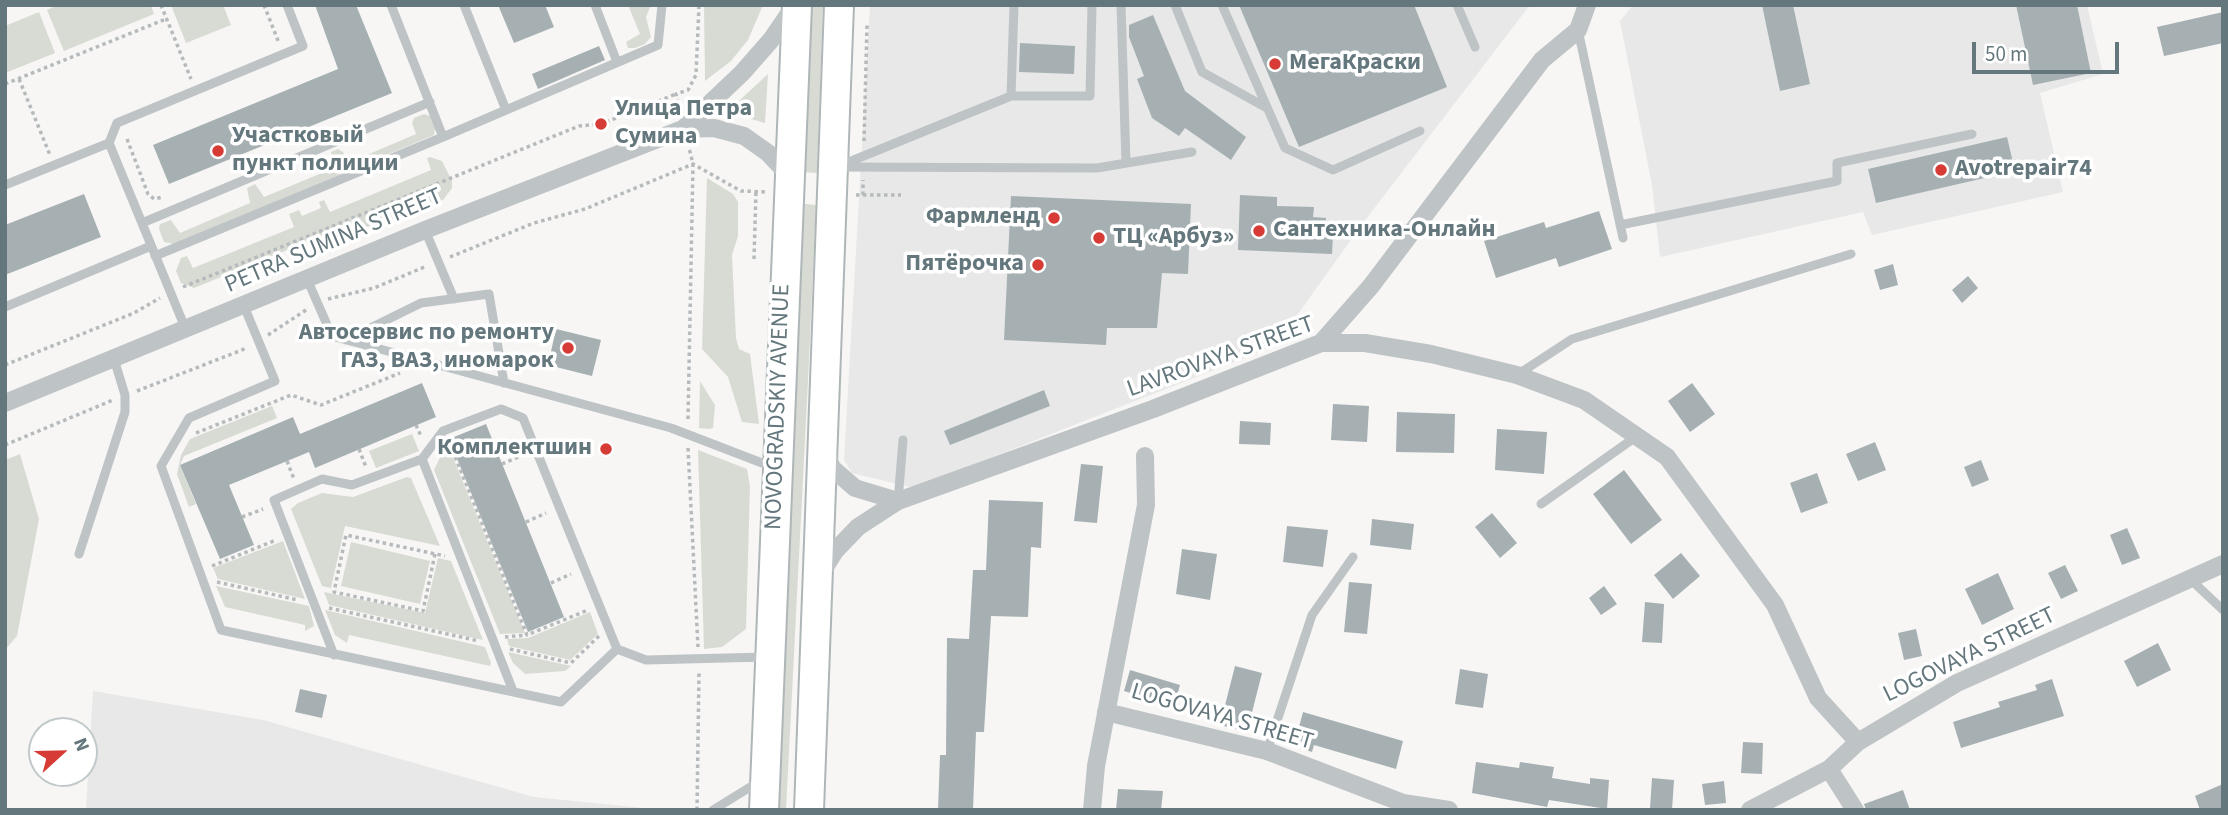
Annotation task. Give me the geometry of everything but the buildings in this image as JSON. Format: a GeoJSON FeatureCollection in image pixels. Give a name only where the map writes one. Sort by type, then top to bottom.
{"type":"FeatureCollection","features":[{"type":"Feature","properties":{"kind":"main road","name":"NOVOGRADSKIY AVENUE"},"geometry":{"type":"LineString","coordinates":[[764,810],[796,5]]}},
{"type":"Feature","properties":{"kind":"main road","name":"NOVOGRADSKIY AVENUE"},"geometry":{"type":"LineString","coordinates":[[809,810],[839,5]]}},
{"type":"Feature","properties":{"kind":"street"},"geometry":{"type":"LineString","coordinates":[[683,129],[742,73],[771,40],[796,5]]}},
{"type":"Feature","properties":{"kind":"street"},"geometry":{"type":"LineString","coordinates":[[1321,343],[1371,286],[1542,60],[1578,30],[1587,5]]}},
{"type":"Feature","properties":{"kind":"street"},"geometry":{"type":"LineString","coordinates":[[683,129],[715,128],[744,136],[768,153],[789,175]]}},
{"type":"Feature","properties":{"kind":"street","name":"PETRA SUMINA STREET"},"geometry":{"type":"LineString","coordinates":[[5,403],[425,230],[683,129]]}},
{"type":"Feature","properties":{"kind":"street","name":"LAVROVAYA STREET"},"geometry":{"type":"LineString","coordinates":[[818,578],[835,551],[858,527],[898,501],[1140,414],[1321,343],[1378,345],[1517,374],[1584,400],[1667,457],[1775,605],[1818,698],[1858,742]]}},
{"type":"Feature","properties":{"kind":"street"},"geometry":{"type":"LineString","coordinates":[[823,445],[832,468],[855,488],[898,501]]}},
{"type":"Feature","properties":{"kind":"street","name":"LOGOVAYA STREET"},"geometry":{"type":"LineString","coordinates":[[1092,810],[1106,712],[1146,505],[1145,456]]}},
{"type":"Feature","properties":{"kind":"street","name":"LOGOVAYA STREET"},"geometry":{"type":"LineString","coordinates":[[1750,810],[1829,769],[1858,742],[1957,683],[2223,564]]}},
{"type":"Feature","properties":{"kind":"street","name":"LOGOVAYA STREET"},"geometry":{"type":"LineString","coordinates":[[1106,712],[1267,751],[1402,806],[1449,810]]}},
{"type":"Feature","properties":{"kind":"street"},"geometry":{"type":"LineString","coordinates":[[1829,769],[1855,810]]}},
{"type":"Feature","properties":{"kind":"lane"},"geometry":{"type":"LineString","coordinates":[[186,330],[109,143],[117,123],[303,46],[287,5]]}},
{"type":"Feature","properties":{"kind":"lane"},"geometry":{"type":"LineString","coordinates":[[391,5],[443,137]]}},
{"type":"Feature","properties":{"kind":"lane"},"geometry":{"type":"LineString","coordinates":[[464,5],[506,110]]}},
{"type":"Feature","properties":{"kind":"lane"},"geometry":{"type":"LineString","coordinates":[[595,5],[617,62]]}},
{"type":"Feature","properties":{"kind":"lane"},"geometry":{"type":"LineString","coordinates":[[5,306],[443,137],[658,45],[662,5]]}},
{"type":"Feature","properties":{"kind":"lane"},"geometry":{"type":"LineString","coordinates":[[1011,96],[1014,5]]}},
{"type":"Feature","properties":{"kind":"lane"},"geometry":{"type":"LineString","coordinates":[[834,167],[1011,96],[1090,96],[1092,5]]}},
{"type":"Feature","properties":{"kind":"lane"},"geometry":{"type":"LineString","coordinates":[[1121,5],[1126,163]]}},
{"type":"Feature","properties":{"kind":"lane"},"geometry":{"type":"LineString","coordinates":[[1175,5],[1202,72],[1267,108]]}},
{"type":"Feature","properties":{"kind":"lane"},"geometry":{"type":"LineString","coordinates":[[1222,5],[1285,148],[1333,170],[1420,131]]}},
{"type":"Feature","properties":{"kind":"lane"},"geometry":{"type":"LineString","coordinates":[[1457,5],[1475,47]]}},
{"type":"Feature","properties":{"kind":"lane"},"geometry":{"type":"LineString","coordinates":[[1578,30],[1623,238]]}},
{"type":"Feature","properties":{"kind":"lane"},"geometry":{"type":"LineString","coordinates":[[142,223],[430,102]]}},
{"type":"Feature","properties":{"kind":"lane"},"geometry":{"type":"LineString","coordinates":[[1620,225],[1837,181],[1837,163],[1972,134]]}},
{"type":"Feature","properties":{"kind":"lane"},"geometry":{"type":"LineString","coordinates":[[5,185],[109,143]]}},
{"type":"Feature","properties":{"kind":"lane"},"geometry":{"type":"LineString","coordinates":[[834,167],[1097,168],[1192,152]]}},
{"type":"Feature","properties":{"kind":"lane"},"geometry":{"type":"LineString","coordinates":[[425,230],[454,299]]}},
{"type":"Feature","properties":{"kind":"lane"},"geometry":{"type":"LineString","coordinates":[[1517,374],[1572,339],[1851,254]]}},
{"type":"Feature","properties":{"kind":"lane"},"geometry":{"type":"LineString","coordinates":[[307,279],[332,336],[687,434],[777,468]]}},
{"type":"Feature","properties":{"kind":"lane"},"geometry":{"type":"LineString","coordinates":[[346,340],[421,303],[489,294],[504,383]]}},
{"type":"Feature","properties":{"kind":"lane"},"geometry":{"type":"LineString","coordinates":[[244,306],[275,382],[190,418],[161,467],[221,630],[561,702],[617,649]]}},
{"type":"Feature","properties":{"kind":"lane"},"geometry":{"type":"LineString","coordinates":[[79,554],[125,412],[125,396],[114,359]]}},
{"type":"Feature","properties":{"kind":"lane"},"geometry":{"type":"LineString","coordinates":[[334,655],[274,500],[323,479],[352,485],[422,459],[443,431],[501,409],[523,418],[617,649],[646,660],[769,657]]}},
{"type":"Feature","properties":{"kind":"lane"},"geometry":{"type":"LineString","coordinates":[[1541,504],[1637,435]]}},
{"type":"Feature","properties":{"kind":"lane"},"geometry":{"type":"LineString","coordinates":[[898,501],[903,440]]}},
{"type":"Feature","properties":{"kind":"lane"},"geometry":{"type":"LineString","coordinates":[[422,459],[513,691]]}},
{"type":"Feature","properties":{"kind":"lane"},"geometry":{"type":"LineString","coordinates":[[1267,751],[1312,615],[1353,557]]}},
{"type":"Feature","properties":{"kind":"lane"},"geometry":{"type":"LineString","coordinates":[[2190,579],[2223,610]]}},
{"type":"Feature","properties":{"kind":"lane"},"geometry":{"type":"LineString","coordinates":[[713,810],[764,779]]}},
{"type":"Feature","properties":{"kind":"path"},"geometry":{"type":"LineString","coordinates":[[161,5],[196,91]]}},
{"type":"Feature","properties":{"kind":"path"},"geometry":{"type":"LineString","coordinates":[[264,5],[284,55]]}},
{"type":"Feature","properties":{"kind":"path"},"geometry":{"type":"LineString","coordinates":[[5,365],[134,313],[170,292],[579,126],[601,124],[688,90],[696,75],[699,5]]}},
{"type":"Feature","properties":{"kind":"path"},"geometry":{"type":"LineString","coordinates":[[5,84],[166,19]]}},
{"type":"Feature","properties":{"kind":"path"},"geometry":{"type":"LineString","coordinates":[[863,156],[867,25]]}},
{"type":"Feature","properties":{"kind":"path"},"geometry":{"type":"LineString","coordinates":[[19,79],[55,165]]}},
{"type":"Feature","properties":{"kind":"path"},"geometry":{"type":"LineString","coordinates":[[676,94],[693,164],[687,434],[699,659],[697,810]]}},
{"type":"Feature","properties":{"kind":"path"},"geometry":{"type":"LineString","coordinates":[[132,131],[127,142],[148,194],[154,199],[174,192]]}},
{"type":"Feature","properties":{"kind":"path"},"geometry":{"type":"LineString","coordinates":[[863,168],[863,195],[901,195]]}},
{"type":"Feature","properties":{"kind":"path"},"geometry":{"type":"LineString","coordinates":[[754,259],[756,191]]}},
{"type":"Feature","properties":{"kind":"path"},"geometry":{"type":"LineString","coordinates":[[189,436],[291,395],[321,405],[400,373]]}},
{"type":"Feature","properties":{"kind":"path"},"geometry":{"type":"LineString","coordinates":[[502,464],[528,453]]}},
{"type":"Feature","properties":{"kind":"path"},"geometry":{"type":"LineString","coordinates":[[242,517],[276,504]]}},
{"type":"Feature","properties":{"kind":"path"},"geometry":{"type":"LineString","coordinates":[[526,522],[551,511]]}},
{"type":"Feature","properties":{"kind":"path"},"geometry":{"type":"LineString","coordinates":[[435,554],[423,611],[334,592],[346,535],[435,554],[450,558]]}},
{"type":"Feature","properties":{"kind":"path"},"geometry":{"type":"LineString","coordinates":[[211,567],[288,536]]}},
{"type":"Feature","properties":{"kind":"path"},"geometry":{"type":"LineString","coordinates":[[206,554],[217,582]]}},
{"type":"Feature","properties":{"kind":"path"},"geometry":{"type":"LineString","coordinates":[[551,583],[576,572]]}},
{"type":"Feature","properties":{"kind":"path"},"geometry":{"type":"LineString","coordinates":[[508,648],[504,637],[527,635]]}},
{"type":"Feature","properties":{"kind":"shaded area"},"geometry":{"type":"Polygon","coordinates":[[[58,5],[151,5],[154,14],[64,51],[47,10],[58,5]]]}},
{"type":"Feature","properties":{"kind":"shaded area"},"geometry":{"type":"Polygon","coordinates":[[[171,5],[223,5],[231,25],[186,43],[171,5]]]}},
{"type":"Feature","properties":{"kind":"shaded area"},"geometry":{"type":"Polygon","coordinates":[[[628,5],[651,5],[646,17],[651,37],[645,44],[635,48],[628,48],[626,42],[640,34],[628,5]]]}},
{"type":"Feature","properties":{"kind":"shaded area"},"geometry":{"type":"Polygon","coordinates":[[[704,5],[763,5],[748,40],[731,61],[705,81],[704,5]]]}},
{"type":"Feature","properties":{"kind":"shaded area"},"geometry":{"type":"Polygon","coordinates":[[[808,5],[823,5],[817,173],[802,172],[808,5]]]}},
{"type":"Feature","properties":{"kind":"shaded area"},"geometry":{"type":"Polygon","coordinates":[[[870,5],[1530,5],[1363,223],[1275,346],[914,488],[852,473],[844,460],[870,5]]]}},
{"type":"Feature","properties":{"kind":"shaded area"},"geometry":{"type":"Polygon","coordinates":[[[1633,5],[2087,5],[2103,74],[2040,93],[2063,192],[1872,235],[1863,212],[1660,257],[1652,185],[1620,21],[1633,5]]]}},
{"type":"Feature","properties":{"kind":"shaded area"},"geometry":{"type":"Polygon","coordinates":[[[39,12],[55,53],[5,73],[5,26],[39,12]]]}},
{"type":"Feature","properties":{"kind":"shaded area"},"geometry":{"type":"Polygon","coordinates":[[[768,74],[765,123],[727,112],[768,74]]]}},
{"type":"Feature","properties":{"kind":"shaded area"},"geometry":{"type":"Polygon","coordinates":[[[424,114],[430,116],[435,128],[434,135],[174,244],[164,242],[160,224],[171,220],[180,233],[250,203],[247,188],[255,184],[264,197],[334,168],[331,152],[338,149],[343,152],[348,163],[416,134],[412,123],[414,118],[424,114]]]}},
{"type":"Feature","properties":{"kind":"shaded area"},"geometry":{"type":"Polygon","coordinates":[[[427,158],[442,161],[452,181],[452,188],[443,200],[402,217],[290,249],[194,288],[181,283],[176,271],[181,258],[187,256],[193,268],[294,227],[289,214],[299,210],[302,216],[321,208],[319,202],[324,200],[330,212],[431,170],[427,158]]]}},
{"type":"Feature","properties":{"kind":"shaded area"},"geometry":{"type":"Polygon","coordinates":[[[707,178],[733,194],[738,202],[738,236],[732,255],[736,338],[739,349],[750,354],[759,424],[742,422],[728,377],[702,349],[707,178]]]}},
{"type":"Feature","properties":{"kind":"shaded area"},"geometry":{"type":"Polygon","coordinates":[[[797,203],[816,205],[786,810],[771,810],[797,203]]]}},
{"type":"Feature","properties":{"kind":"shaded area"},"geometry":{"type":"Polygon","coordinates":[[[700,381],[715,405],[713,428],[699,428],[700,381]]]}},
{"type":"Feature","properties":{"kind":"shaded area"},"geometry":{"type":"Polygon","coordinates":[[[272,406],[277,418],[184,456],[180,465],[196,504],[189,507],[177,474],[181,455],[190,439],[272,406]]]}},
{"type":"Feature","properties":{"kind":"shaded area"},"geometry":{"type":"Polygon","coordinates":[[[412,434],[419,451],[376,468],[369,451],[412,434]]]}},
{"type":"Feature","properties":{"kind":"shaded area"},"geometry":{"type":"Polygon","coordinates":[[[447,443],[525,633],[500,634],[434,470],[447,443]]]}},
{"type":"Feature","properties":{"kind":"shaded area"},"geometry":{"type":"Polygon","coordinates":[[[698,450],[747,469],[750,486],[746,629],[722,647],[704,649],[698,450]]]}},
{"type":"Feature","properties":{"kind":"shaded area"},"geometry":{"type":"Polygon","coordinates":[[[20,454],[39,519],[17,636],[5,650],[5,460],[20,454]]]}},
{"type":"Feature","properties":{"kind":"shaded area"},"geometry":{"type":"Polygon","coordinates":[[[407,477],[411,478],[440,546],[345,526],[331,588],[322,586],[291,509],[298,503],[322,493],[353,497],[407,477]]]}},
{"type":"Feature","properties":{"kind":"shaded area"},"geometry":{"type":"Polygon","coordinates":[[[283,541],[305,599],[218,579],[213,568],[283,541]]]}},
{"type":"Feature","properties":{"kind":"shaded area"},"geometry":{"type":"Polygon","coordinates":[[[351,542],[430,561],[420,604],[341,586],[351,542]]]}},
{"type":"Feature","properties":{"kind":"shaded area"},"geometry":{"type":"Polygon","coordinates":[[[438,558],[451,561],[483,640],[329,605],[324,592],[425,613],[438,558]]]}},
{"type":"Feature","properties":{"kind":"shaded area"},"geometry":{"type":"Polygon","coordinates":[[[216,586],[309,606],[314,626],[305,631],[305,625],[225,607],[216,586]]]}},
{"type":"Feature","properties":{"kind":"shaded area"},"geometry":{"type":"Polygon","coordinates":[[[325,610],[485,647],[491,663],[490,666],[349,635],[347,643],[335,635],[325,610]]]}},
{"type":"Feature","properties":{"kind":"shaded area"},"geometry":{"type":"Polygon","coordinates":[[[590,612],[598,634],[570,660],[509,646],[507,639],[528,638],[590,612]]]}},
{"type":"Feature","properties":{"kind":"shaded area"},"geometry":{"type":"Polygon","coordinates":[[[508,652],[571,666],[565,671],[525,674],[513,663],[508,652]]]}},
{"type":"Feature","properties":{"kind":"shaded area"},"geometry":{"type":"Polygon","coordinates":[[[93,691],[263,720],[534,797],[664,810],[86,810],[87,787],[98,787],[98,717],[91,717],[93,691]]]}},
{"type":"Feature","properties":{"kind":"place","name":"МегаКраски"},"geometry":{"type":"Point","coordinates":[1275,64]}},
{"type":"Feature","properties":{"kind":"place","name":"Улица Петра Сумина"},"geometry":{"type":"Point","coordinates":[601,124]}},
{"type":"Feature","properties":{"kind":"place","name":"Участковый пункт полиции"},"geometry":{"type":"Point","coordinates":[218,151]}},
{"type":"Feature","properties":{"kind":"place","name":"Avotrepair74"},"geometry":{"type":"Point","coordinates":[1941,170]}},
{"type":"Feature","properties":{"kind":"place","name":"Фармленд"},"geometry":{"type":"Point","coordinates":[1054,218]}},
{"type":"Feature","properties":{"kind":"place","name":"Сантехника-Онлайн"},"geometry":{"type":"Point","coordinates":[1259,231]}},
{"type":"Feature","properties":{"kind":"place","name":"ТЦ «Арбуз»"},"geometry":{"type":"Point","coordinates":[1099,238]}},
{"type":"Feature","properties":{"kind":"place","name":"Пятёрочка"},"geometry":{"type":"Point","coordinates":[1038,265]}},
{"type":"Feature","properties":{"kind":"place","name":"Автосервис по ремонту ГАЗ, ВАЗ, иномарок"},"geometry":{"type":"Point","coordinates":[568,348]}},
{"type":"Feature","properties":{"kind":"place","name":"Комплектшин"},"geometry":{"type":"Point","coordinates":[606,449]}}]}
